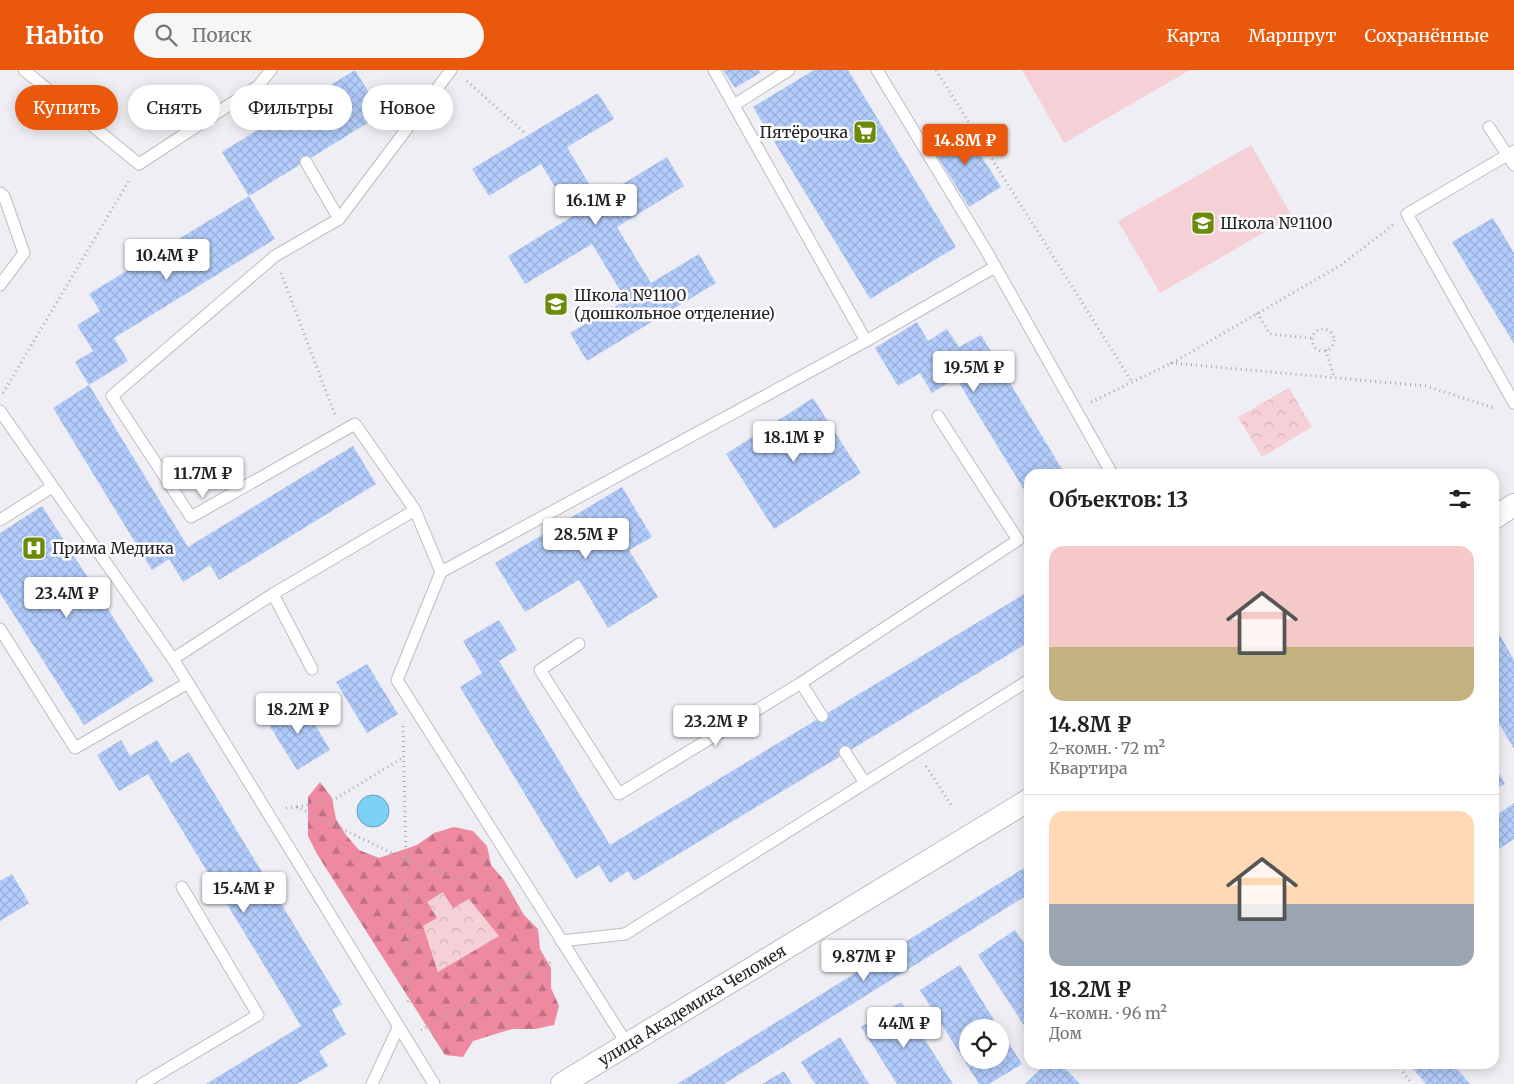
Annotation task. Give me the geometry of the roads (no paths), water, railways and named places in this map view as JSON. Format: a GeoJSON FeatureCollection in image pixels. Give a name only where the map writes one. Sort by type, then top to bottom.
{"type":"FeatureCollection","features":[{"type":"Feature","properties":{"kind":"street"},"geometry":{"type":"LineString","coordinates":[[1499,515],[1514,505]]}},
{"type":"Feature","properties":{"kind":"street","name":"улица Академика Челомея"},"geometry":{"type":"LineString","coordinates":[[562,1084],[1024,803]]}},
{"type":"Feature","properties":{"kind":"lane"},"geometry":{"type":"LineString","coordinates":[[24,70],[139,164],[230,104]]}},
{"type":"Feature","properties":{"kind":"lane"},"geometry":{"type":"LineString","coordinates":[[259,85],[270,70]]}},
{"type":"Feature","properties":{"kind":"lane"},"geometry":{"type":"LineString","coordinates":[[441,572],[415,510],[355,424],[191,517],[112,396],[275,256],[339,219],[450,70]]}},
{"type":"Feature","properties":{"kind":"lane"},"geometry":{"type":"LineString","coordinates":[[714,70],[866,340]]}},
{"type":"Feature","properties":{"kind":"lane"},"geometry":{"type":"LineString","coordinates":[[734,105],[789,70]]}},
{"type":"Feature","properties":{"kind":"lane"},"geometry":{"type":"LineString","coordinates":[[876,70],[995,267],[1109,469]]}},
{"type":"Feature","properties":{"kind":"lane"},"geometry":{"type":"LineString","coordinates":[[1489,127],[1512,157],[1406,214],[1514,403]]}},
{"type":"Feature","properties":{"kind":"lane"},"geometry":{"type":"LineString","coordinates":[[306,162],[339,219]]}},
{"type":"Feature","properties":{"kind":"lane"},"geometry":{"type":"LineString","coordinates":[[0,193],[4,196],[24,253],[0,284]]}},
{"type":"Feature","properties":{"kind":"lane"},"geometry":{"type":"LineString","coordinates":[[627,1044],[398,680],[441,572],[866,340],[995,267]]}},
{"type":"Feature","properties":{"kind":"lane"},"geometry":{"type":"LineString","coordinates":[[0,412],[173,659],[434,1084]]}},
{"type":"Feature","properties":{"kind":"lane"},"geometry":{"type":"LineString","coordinates":[[579,644],[540,670],[619,794],[801,683],[1018,540],[938,416]]}},
{"type":"Feature","properties":{"kind":"lane"},"geometry":{"type":"LineString","coordinates":[[0,520],[52,486]]}},
{"type":"Feature","properties":{"kind":"lane"},"geometry":{"type":"LineString","coordinates":[[173,659],[273,594],[415,510]]}},
{"type":"Feature","properties":{"kind":"lane"},"geometry":{"type":"LineString","coordinates":[[273,594],[312,669]]}},
{"type":"Feature","properties":{"kind":"lane"},"geometry":{"type":"LineString","coordinates":[[0,629],[75,748],[188,683]]}},
{"type":"Feature","properties":{"kind":"lane"},"geometry":{"type":"LineString","coordinates":[[801,683],[822,716]]}},
{"type":"Feature","properties":{"kind":"lane"},"geometry":{"type":"LineString","coordinates":[[562,940],[625,934],[1024,683]]}},
{"type":"Feature","properties":{"kind":"lane"},"geometry":{"type":"LineString","coordinates":[[845,752],[865,783]]}},
{"type":"Feature","properties":{"kind":"lane"},"geometry":{"type":"LineString","coordinates":[[142,1084],[258,1015],[182,887]]}},
{"type":"Feature","properties":{"kind":"lane"},"geometry":{"type":"LineString","coordinates":[[372,1084],[398,1028]]}},
{"type":"Feature","properties":{"kind":"water"},"geometry":{"type":"Polygon","coordinates":[[[373,795],[385,799],[389,811],[385,823],[373,827],[361,823],[357,811],[361,799],[373,795]]]}},
{"type":"Feature","properties":{"kind":"place","name":"Пятёрочка"},"geometry":{"type":"Point","coordinates":[865,132]}},
{"type":"Feature","properties":{"kind":"place","name":"Школа №1100"},"geometry":{"type":"Point","coordinates":[1203,223]}},
{"type":"Feature","properties":{"kind":"place","name":"Школа №1100 (дошкольное отделение)"},"geometry":{"type":"Point","coordinates":[556,304]}},
{"type":"Feature","properties":{"kind":"place","name":"Прима Медика"},"geometry":{"type":"Point","coordinates":[34,548]}}]}
